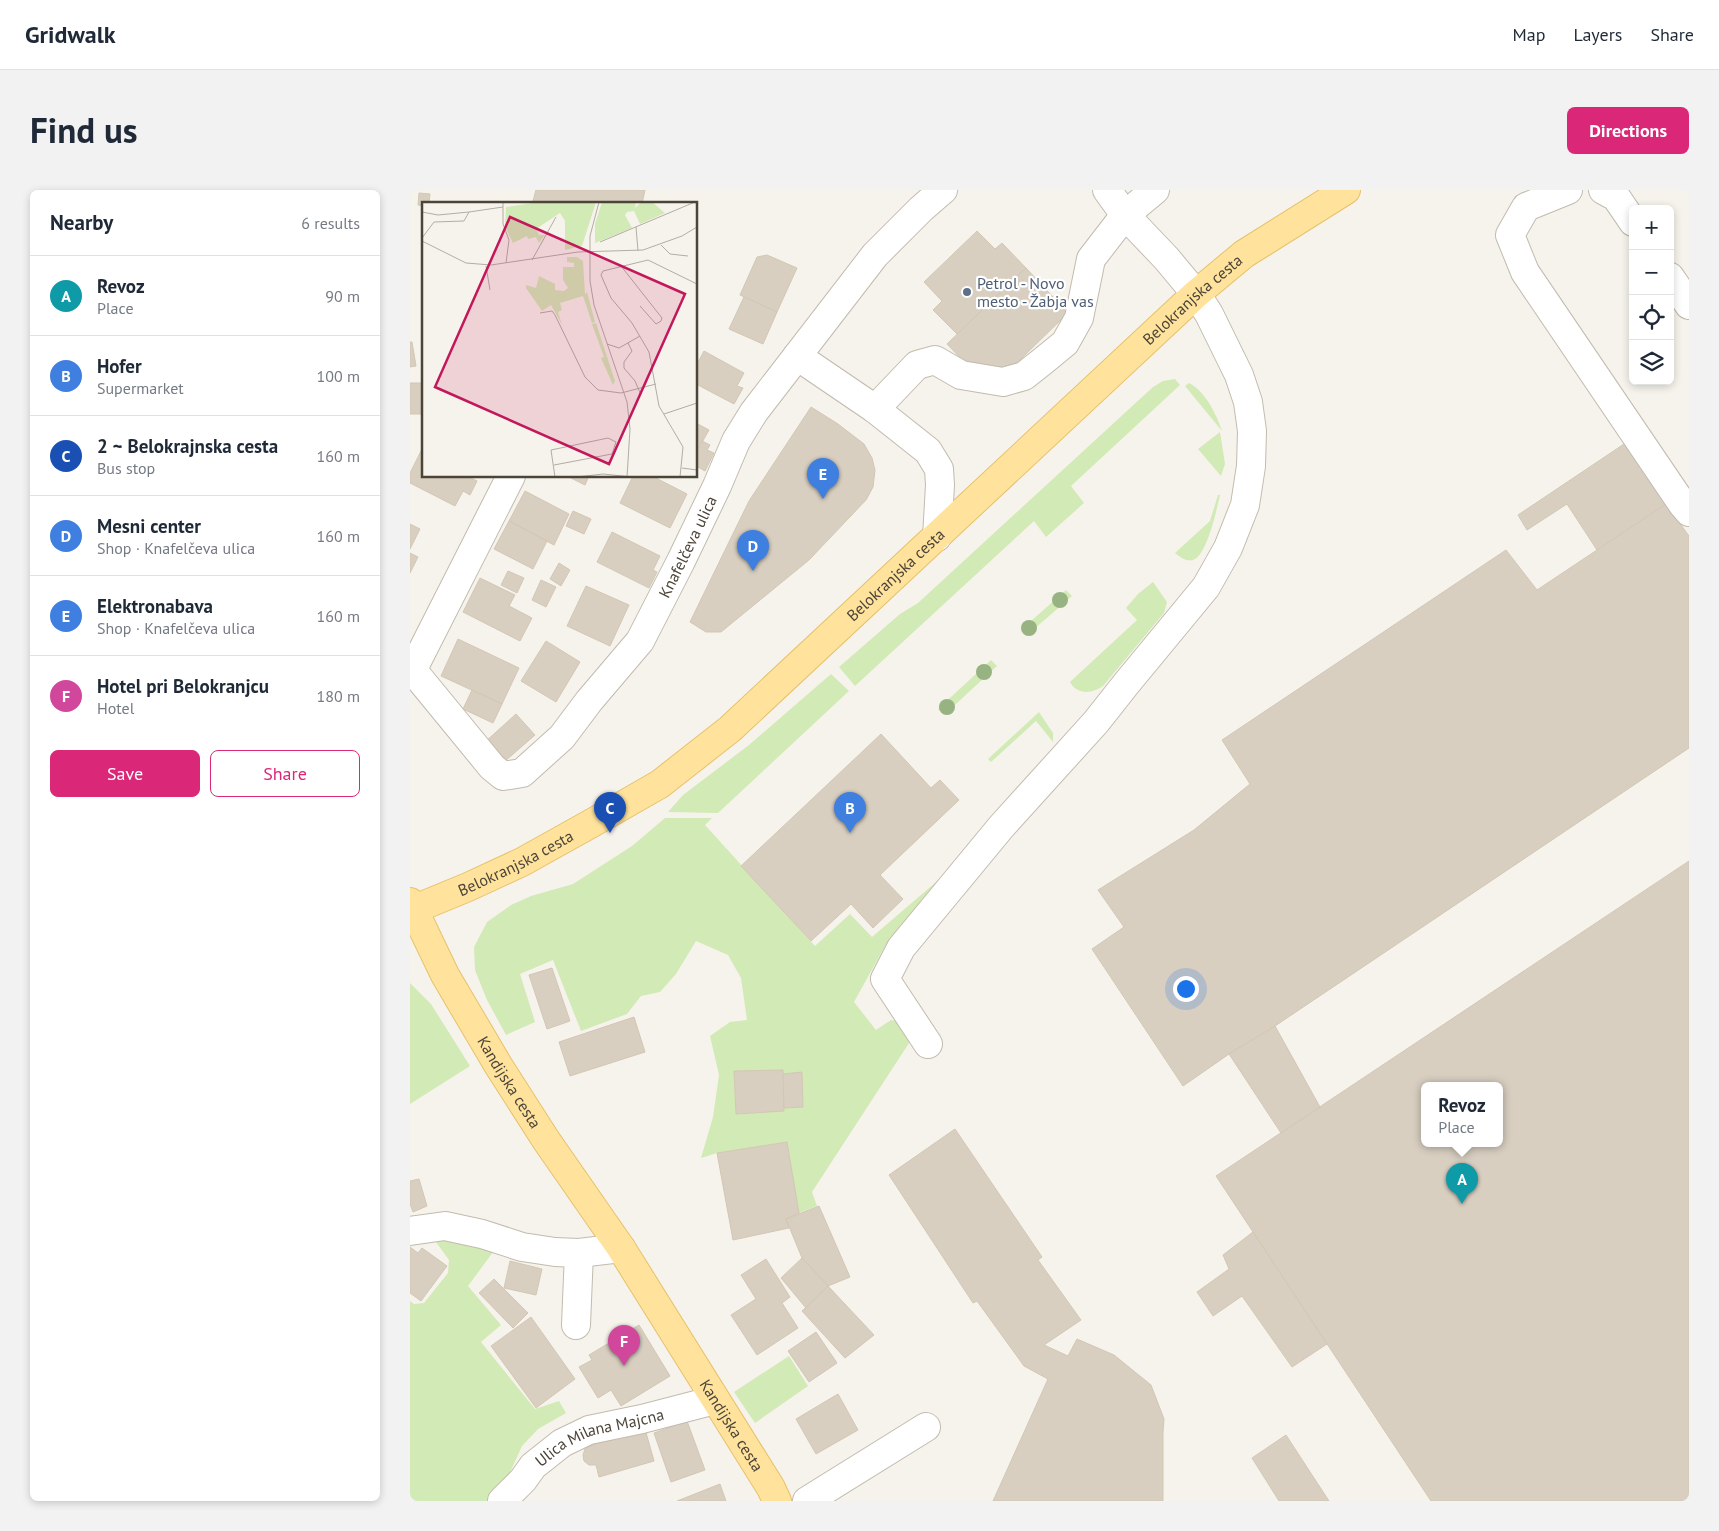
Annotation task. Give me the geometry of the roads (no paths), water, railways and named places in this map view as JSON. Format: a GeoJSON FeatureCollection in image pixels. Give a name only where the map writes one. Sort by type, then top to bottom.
{"type":"FeatureCollection","features":[{"type":"Feature","properties":{"kind":"main road","name":"Belokranjska cesta"},"geometry":{"type":"LineString","coordinates":[[411,908],[522,862],[660,784],[730,729],[1196,294],[1244,254],[1346,190]]}},
{"type":"Feature","properties":{"kind":"main road","name":"Kandijska cesta"},"geometry":{"type":"LineString","coordinates":[[411,908],[445,975],[498,1065],[546,1140],[621,1248],[778,1501]]}},
{"type":"Feature","properties":{"kind":"street","name":"Knafelčeva ulica"},"geometry":{"type":"LineString","coordinates":[[510,478],[411,668],[492,767],[504,776],[522,773],[562,737],[640,641],[689,545],[736,441],[754,412],[875,255],[943,190]]}},
{"type":"Feature","properties":{"kind":"street"},"geometry":{"type":"LineString","coordinates":[[928,1044],[885,979],[901,948],[1001,828],[1096,722],[1206,588],[1228,548],[1245,505],[1251,466],[1252,431],[1248,402],[1239,375],[1209,314],[1196,294],[1126,215],[1108,190]]}},
{"type":"Feature","properties":{"kind":"street"},"geometry":{"type":"LineString","coordinates":[[876,409],[917,365],[935,360],[961,375],[1004,382],[1024,376],[1044,361],[1065,343],[1079,318],[1091,259],[1126,215],[1155,190]]}},
{"type":"Feature","properties":{"kind":"street"},"geometry":{"type":"LineString","coordinates":[[1568,190],[1526,207],[1510,235],[1525,272],[1689,512]]}},
{"type":"Feature","properties":{"kind":"street"},"geometry":{"type":"LineString","coordinates":[[1603,190],[1616,197],[1629,216]]}},
{"type":"Feature","properties":{"kind":"street"},"geometry":{"type":"LineString","coordinates":[[1674,283],[1689,305]]}},
{"type":"Feature","properties":{"kind":"street"},"geometry":{"type":"LineString","coordinates":[[797,356],[876,409],[928,451],[939,469],[937,536]]}},
{"type":"Feature","properties":{"kind":"street"},"geometry":{"type":"LineString","coordinates":[[410,1231],[444,1226],[482,1234],[522,1247],[555,1252],[579,1253],[621,1248]]}},
{"type":"Feature","properties":{"kind":"street"},"geometry":{"type":"LineString","coordinates":[[576,1325],[579,1253]]}},
{"type":"Feature","properties":{"kind":"street","name":"Ulica Milana Majcna"},"geometry":{"type":"LineString","coordinates":[[502,1501],[523,1480],[533,1466],[562,1443],[589,1430],[715,1400]]}},
{"type":"Feature","properties":{"kind":"street"},"geometry":{"type":"LineString","coordinates":[[807,1501],[926,1427]]}},
{"type":"Feature","properties":{"kind":"place","name":"Petrol - Novo mesto - Žabja vas"},"geometry":{"type":"Point","coordinates":[967,292]}},
{"type":"Feature","properties":{"kind":"place","name":"Elektronabava"},"geometry":{"type":"Point","coordinates":[823,499]}},
{"type":"Feature","properties":{"kind":"place","name":"Mesni center"},"geometry":{"type":"Point","coordinates":[753,571]}},
{"type":"Feature","properties":{"kind":"place","name":"2 ~ Belokrajnska cesta"},"geometry":{"type":"Point","coordinates":[610,833]}},
{"type":"Feature","properties":{"kind":"place","name":"Hofer"},"geometry":{"type":"Point","coordinates":[850,833]}},
{"type":"Feature","properties":{"kind":"place","name":"Revoz"},"geometry":{"type":"Point","coordinates":[1462,1204]}},
{"type":"Feature","properties":{"kind":"place","name":"Hotel pri Belokranjcu"},"geometry":{"type":"Point","coordinates":[624,1366]}}]}
